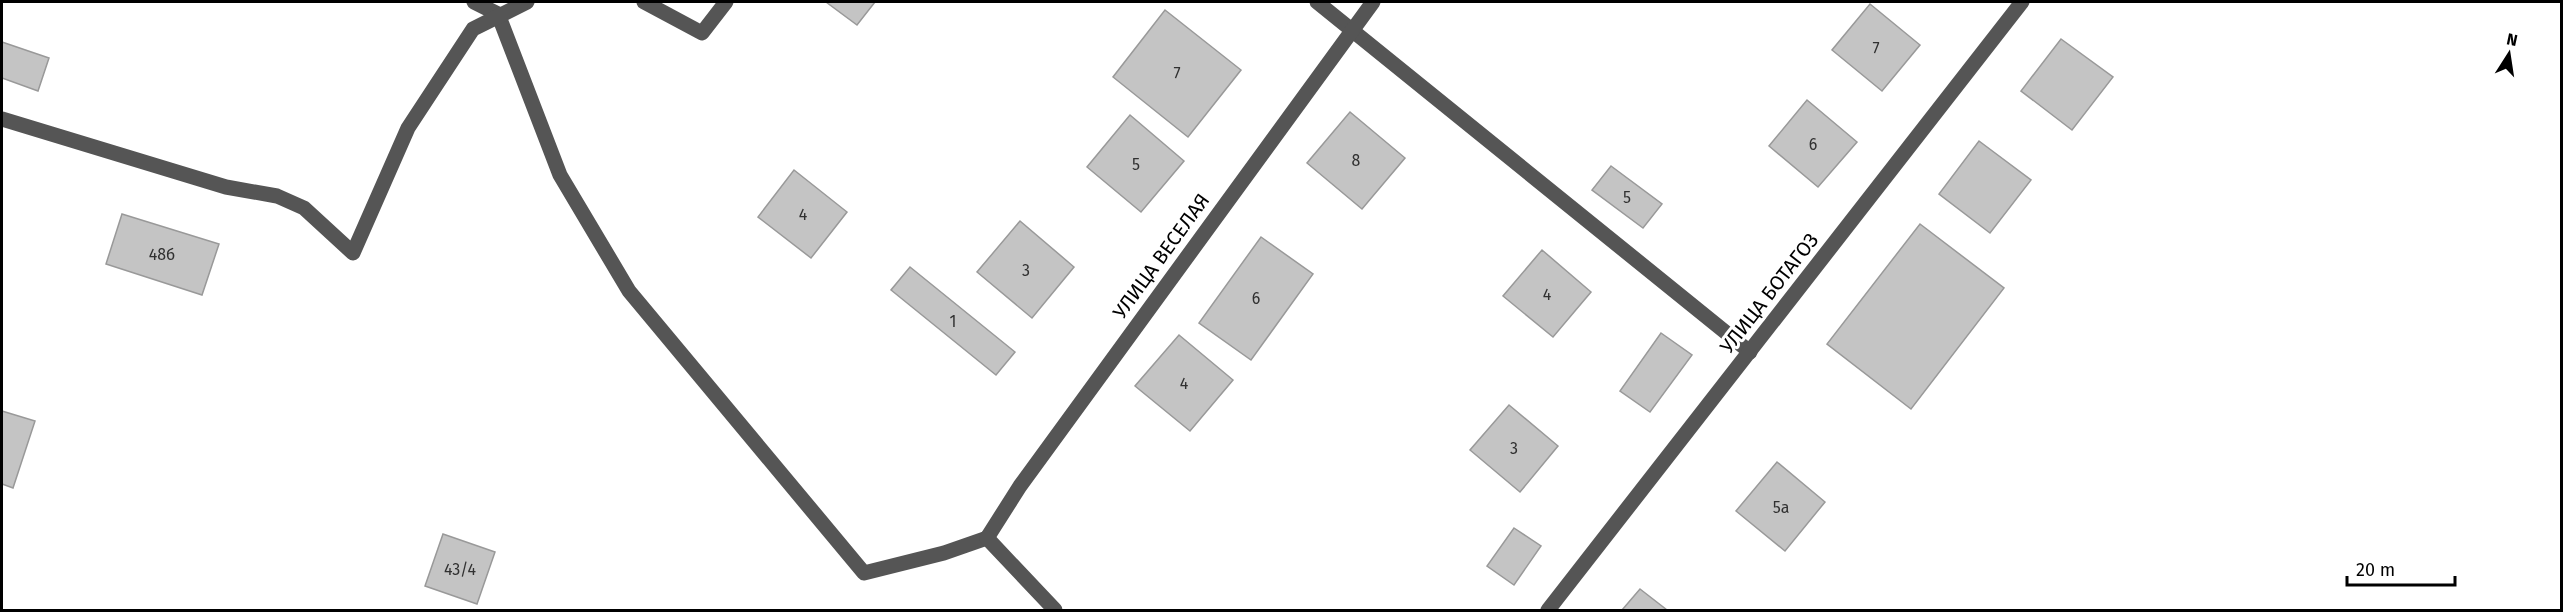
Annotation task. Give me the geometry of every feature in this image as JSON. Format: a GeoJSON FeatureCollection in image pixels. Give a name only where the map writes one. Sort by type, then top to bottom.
{"type":"FeatureCollection","features":[{"type":"Feature","properties":{"kind":"street"},"geometry":{"type":"LineString","coordinates":[[474,2],[498,14],[560,175],[629,291],[864,573],[987,538],[1055,610]]}},
{"type":"Feature","properties":{"kind":"street"},"geometry":{"type":"LineString","coordinates":[[2,119],[226,187],[277,196],[304,208],[353,253],[408,128],[473,29],[498,14],[527,2]]}},
{"type":"Feature","properties":{"kind":"street"},"geometry":{"type":"LineString","coordinates":[[644,2],[702,33],[726,2]]}},
{"type":"Feature","properties":{"kind":"street"},"geometry":{"type":"LineString","coordinates":[[1317,2],[1750,352]]}},
{"type":"Feature","properties":{"kind":"street","name":"УЛИЦА ВЕСЕЛАЯ"},"geometry":{"type":"LineString","coordinates":[[987,538],[1020,486],[1373,2]]}},
{"type":"Feature","properties":{"kind":"street","name":"УЛИЦА БОТАГОЗ"},"geometry":{"type":"LineString","coordinates":[[1548,610],[2022,2]]}},
{"type":"Feature","properties":{"kind":"building"},"geometry":{"type":"Polygon","coordinates":[[[826,2],[875,2],[857,25],[826,2]]]}},
{"type":"Feature","properties":{"kind":"building"},"geometry":{"type":"Polygon","coordinates":[[[1870,4],[1920,45],[1882,91],[1832,50],[1870,4]]]}},
{"type":"Feature","properties":{"kind":"building"},"geometry":{"type":"Polygon","coordinates":[[[1165,10],[1241,70],[1188,137],[1113,77],[1165,10]]]}},
{"type":"Feature","properties":{"kind":"building"},"geometry":{"type":"Polygon","coordinates":[[[2061,39],[2113,77],[2072,130],[2021,91],[2061,39]]]}},
{"type":"Feature","properties":{"kind":"building"},"geometry":{"type":"Polygon","coordinates":[[[2,42],[49,58],[38,91],[2,78],[2,42]]]}},
{"type":"Feature","properties":{"kind":"building"},"geometry":{"type":"Polygon","coordinates":[[[1807,100],[1857,142],[1818,187],[1769,146],[1807,100]]]}},
{"type":"Feature","properties":{"kind":"building"},"geometry":{"type":"Polygon","coordinates":[[[1350,112],[1405,158],[1362,209],[1307,163],[1350,112]]]}},
{"type":"Feature","properties":{"kind":"building"},"geometry":{"type":"Polygon","coordinates":[[[1130,115],[1184,161],[1141,212],[1087,167],[1130,115]]]}},
{"type":"Feature","properties":{"kind":"building"},"geometry":{"type":"Polygon","coordinates":[[[1979,141],[2031,180],[1990,233],[1939,194],[1979,141]]]}},
{"type":"Feature","properties":{"kind":"building"},"geometry":{"type":"Polygon","coordinates":[[[1611,166],[1662,204],[1643,228],[1592,190],[1611,166]]]}},
{"type":"Feature","properties":{"kind":"building"},"geometry":{"type":"Polygon","coordinates":[[[794,170],[847,212],[811,258],[758,217],[794,170]]]}},
{"type":"Feature","properties":{"kind":"building"},"geometry":{"type":"Polygon","coordinates":[[[122,214],[219,244],[202,295],[106,264],[122,214]]]}},
{"type":"Feature","properties":{"kind":"building"},"geometry":{"type":"Polygon","coordinates":[[[1020,221],[1074,267],[1032,318],[977,272],[1020,221]]]}},
{"type":"Feature","properties":{"kind":"building"},"geometry":{"type":"Polygon","coordinates":[[[1920,224],[2004,288],[1911,409],[1827,344],[1920,224]]]}},
{"type":"Feature","properties":{"kind":"building"},"geometry":{"type":"Polygon","coordinates":[[[1261,237],[1313,274],[1251,360],[1199,323],[1261,237]]]}},
{"type":"Feature","properties":{"kind":"building"},"geometry":{"type":"Polygon","coordinates":[[[1542,250],[1591,292],[1553,337],[1503,296],[1542,250]]]}},
{"type":"Feature","properties":{"kind":"building"},"geometry":{"type":"Polygon","coordinates":[[[910,267],[1015,352],[996,375],[891,290],[910,267]]]}},
{"type":"Feature","properties":{"kind":"building"},"geometry":{"type":"Polygon","coordinates":[[[1661,333],[1692,355],[1650,412],[1620,391],[1661,333]]]}},
{"type":"Feature","properties":{"kind":"building"},"geometry":{"type":"Polygon","coordinates":[[[1179,335],[1233,380],[1190,431],[1135,386],[1179,335]]]}},
{"type":"Feature","properties":{"kind":"building"},"geometry":{"type":"Polygon","coordinates":[[[1509,405],[1558,446],[1520,492],[1470,450],[1509,405]]]}},
{"type":"Feature","properties":{"kind":"building"},"geometry":{"type":"Polygon","coordinates":[[[2,411],[35,421],[13,488],[2,484],[2,411]]]}},
{"type":"Feature","properties":{"kind":"building"},"geometry":{"type":"Polygon","coordinates":[[[1777,462],[1825,502],[1785,551],[1736,511],[1777,462]]]}},
{"type":"Feature","properties":{"kind":"building"},"geometry":{"type":"Polygon","coordinates":[[[1514,528],[1541,546],[1514,585],[1487,566],[1514,528]]]}},
{"type":"Feature","properties":{"kind":"building"},"geometry":{"type":"Polygon","coordinates":[[[443,534],[495,552],[477,604],[425,586],[443,534]]]}},
{"type":"Feature","properties":{"kind":"building"},"geometry":{"type":"Polygon","coordinates":[[[1640,589],[1667,610],[1622,610],[1640,589]]]}}]}
